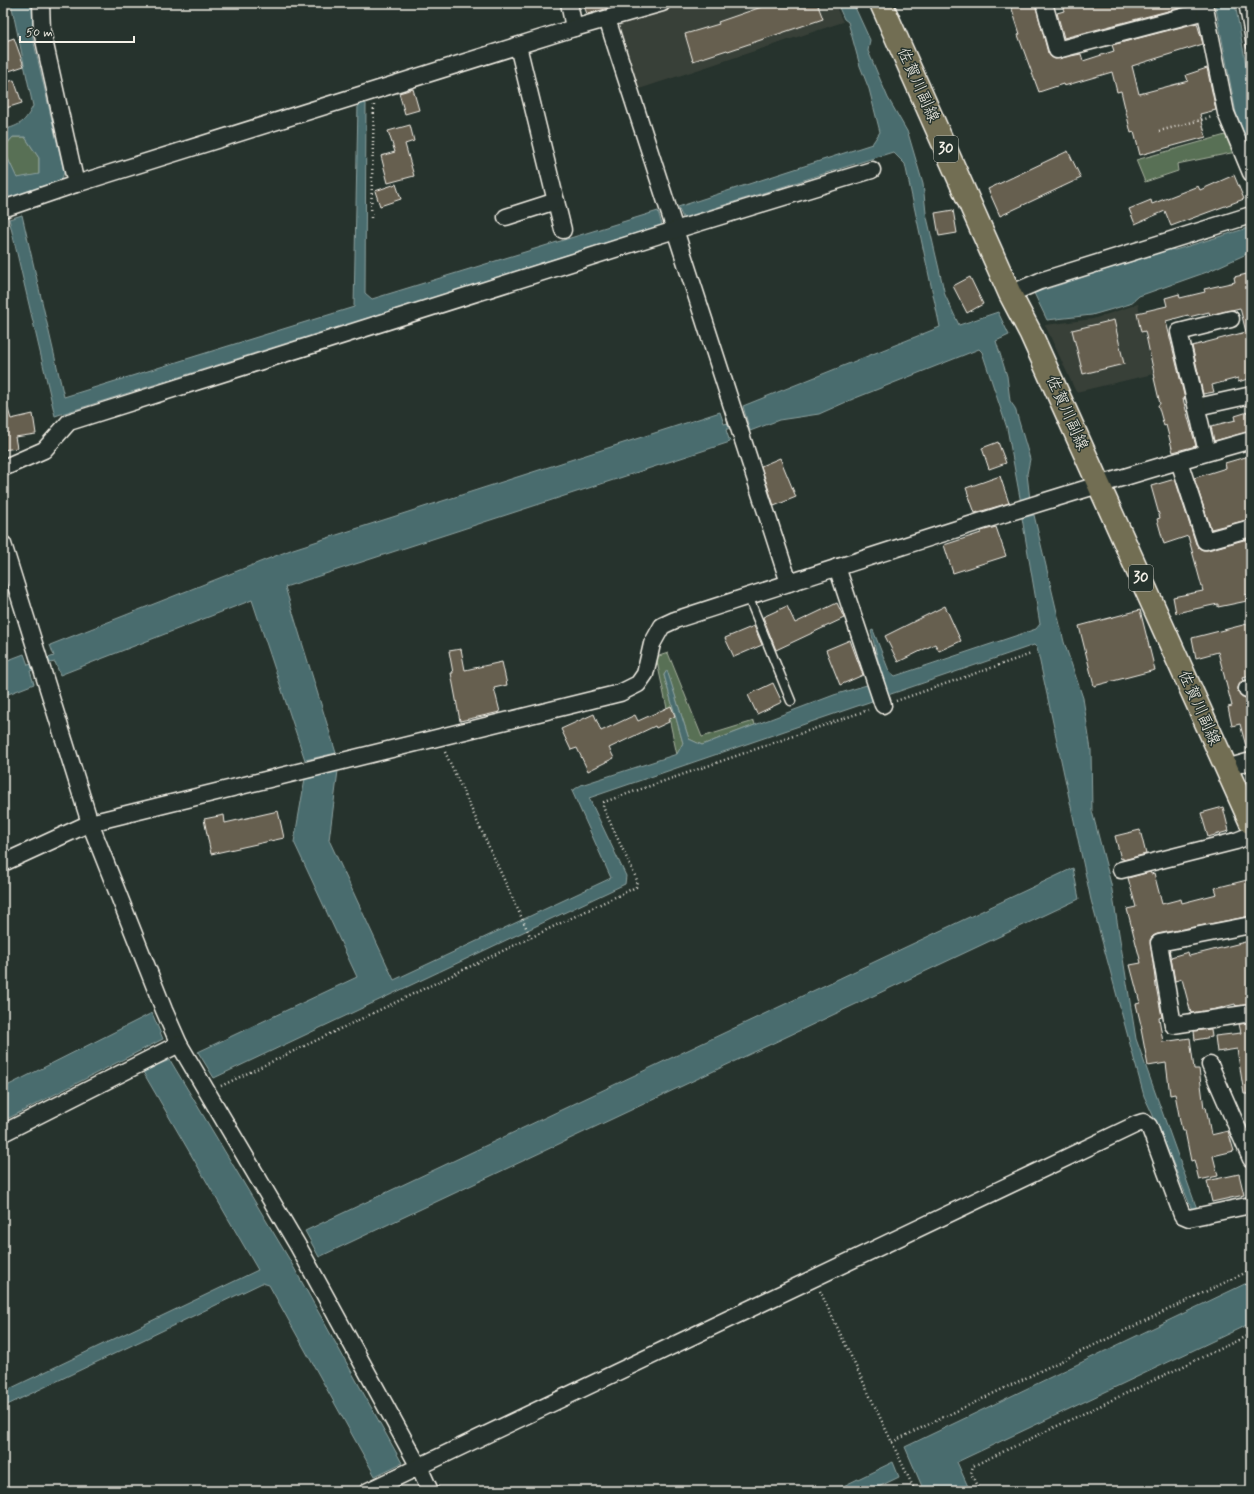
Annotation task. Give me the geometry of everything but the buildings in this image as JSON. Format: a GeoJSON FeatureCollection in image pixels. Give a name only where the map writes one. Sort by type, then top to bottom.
{"type":"FeatureCollection","features":[{"type":"Feature","properties":{"kind":"main road","name":"佐賀川副線"},"geometry":{"type":"LineString","coordinates":[[882,3],[1010,294],[1031,334],[1251,823]]}},
{"type":"Feature","properties":{"kind":"street"},"geometry":{"type":"LineString","coordinates":[[41,3],[42,31],[76,184]]}},
{"type":"Feature","properties":{"kind":"street"},"geometry":{"type":"LineString","coordinates":[[569,3],[574,28]]}},
{"type":"Feature","properties":{"kind":"street"},"geometry":{"type":"LineString","coordinates":[[3,209],[76,184],[574,28],[662,3]]}},
{"type":"Feature","properties":{"kind":"street"},"geometry":{"type":"LineString","coordinates":[[1044,3],[1057,50],[1205,7],[1226,113],[1251,173]]}},
{"type":"Feature","properties":{"kind":"street"},"geometry":{"type":"LineString","coordinates":[[607,19],[789,583]]}},
{"type":"Feature","properties":{"kind":"street"},"geometry":{"type":"LineString","coordinates":[[518,46],[563,230]]}},
{"type":"Feature","properties":{"kind":"street"},"geometry":{"type":"LineString","coordinates":[[3,468],[44,450],[69,422],[675,230],[872,170]]}},
{"type":"Feature","properties":{"kind":"street"},"geometry":{"type":"LineString","coordinates":[[506,217],[556,201]]}},
{"type":"Feature","properties":{"kind":"street"},"geometry":{"type":"LineString","coordinates":[[1010,294],[1040,281],[1251,215]]}},
{"type":"Feature","properties":{"kind":"street"},"geometry":{"type":"LineString","coordinates":[[1207,452],[1179,332],[1231,319]]}},
{"type":"Feature","properties":{"kind":"street"},"geometry":{"type":"LineString","coordinates":[[1197,407],[1247,396]]}},
{"type":"Feature","properties":{"kind":"street"},"geometry":{"type":"LineString","coordinates":[[3,863],[90,823],[620,693],[638,684],[645,674],[652,644],[662,626],[675,620],[836,567],[1099,485],[1251,440]]}},
{"type":"Feature","properties":{"kind":"street"},"geometry":{"type":"LineString","coordinates":[[1179,461],[1205,541],[1251,528]]}},
{"type":"Feature","properties":{"kind":"street"},"geometry":{"type":"LineString","coordinates":[[3,544],[90,823],[164,1010],[179,1044],[206,1093],[298,1246],[419,1467],[430,1491]]}},
{"type":"Feature","properties":{"kind":"street"},"geometry":{"type":"LineString","coordinates":[[836,567],[881,701]]}},
{"type":"Feature","properties":{"kind":"street"},"geometry":{"type":"LineString","coordinates":[[1226,768],[1251,761]]}},
{"type":"Feature","properties":{"kind":"street"},"geometry":{"type":"LineString","coordinates":[[1121,870],[1236,841],[1251,834]]}},
{"type":"Feature","properties":{"kind":"street"},"geometry":{"type":"LineString","coordinates":[[1251,924],[1159,943],[1173,1025],[1251,1013]]}},
{"type":"Feature","properties":{"kind":"street"},"geometry":{"type":"LineString","coordinates":[[3,1133],[179,1044]]}},
{"type":"Feature","properties":{"kind":"street"},"geometry":{"type":"LineString","coordinates":[[1210,1065],[1251,1159]]}},
{"type":"Feature","properties":{"kind":"street"},"geometry":{"type":"LineString","coordinates":[[368,1491],[1143,1122],[1149,1126],[1182,1215],[1189,1218],[1251,1205]]}},
{"type":"Feature","properties":{"kind":"lane"},"geometry":{"type":"LineString","coordinates":[[1243,3],[1251,46]]}},
{"type":"Feature","properties":{"kind":"lane"},"geometry":{"type":"LineString","coordinates":[[748,596],[790,701]]}},
{"type":"Feature","properties":{"kind":"path"},"geometry":{"type":"LineString","coordinates":[[371,218],[374,91]]}},
{"type":"Feature","properties":{"kind":"path"},"geometry":{"type":"LineString","coordinates":[[1159,131],[1226,113]]}},
{"type":"Feature","properties":{"kind":"path"},"geometry":{"type":"LineString","coordinates":[[206,1093],[636,887],[637,880],[603,807],[604,802],[881,701],[1031,654]]}},
{"type":"Feature","properties":{"kind":"path"},"geometry":{"type":"LineString","coordinates":[[438,737],[531,938]]}},
{"type":"Feature","properties":{"kind":"path"},"geometry":{"type":"LineString","coordinates":[[892,1442],[1251,1270]]}},
{"type":"Feature","properties":{"kind":"path"},"geometry":{"type":"LineString","coordinates":[[814,1278],[915,1491]]}},
{"type":"Feature","properties":{"kind":"path"},"geometry":{"type":"LineString","coordinates":[[979,1491],[971,1473],[973,1466],[1251,1334]]}},
{"type":"Feature","properties":{"kind":"shaded area"},"geometry":{"type":"Polygon","coordinates":[[[683,3],[834,3],[843,22],[636,90],[614,23],[683,3]]]}},
{"type":"Feature","properties":{"kind":"shaded area"},"geometry":{"type":"Polygon","coordinates":[[[1138,304],[1153,374],[1076,392],[1045,325],[1093,319],[1138,304]]]}},
{"type":"Feature","properties":{"kind":"green space"},"geometry":{"type":"Polygon","coordinates":[[[1229,134],[1236,152],[1177,164],[1178,171],[1145,182],[1136,160],[1229,134]]]}},
{"type":"Feature","properties":{"kind":"green space"},"geometry":{"type":"Polygon","coordinates":[[[13,137],[25,137],[39,158],[39,175],[17,179],[3,148],[13,137]]]}},
{"type":"Feature","properties":{"kind":"green space"},"geometry":{"type":"Polygon","coordinates":[[[668,653],[702,737],[754,721],[755,725],[702,745],[689,739],[667,671],[664,675],[683,743],[677,755],[656,657],[668,653]]]}},
{"type":"Feature","properties":{"kind":"water"},"geometry":{"type":"Polygon","coordinates":[[[11,3],[32,3],[33,39],[64,172],[61,182],[3,202],[3,148],[3,130],[22,122],[33,106],[11,3]],[[13,137],[3,148],[17,178],[39,174],[39,158],[25,137],[13,137]]]}},
{"type":"Feature","properties":{"kind":"water"},"geometry":{"type":"Polygon","coordinates":[[[837,3],[853,3],[870,40],[868,51],[888,98],[908,133],[923,184],[926,213],[945,295],[959,325],[998,312],[1009,335],[996,341],[1007,376],[1010,401],[1015,408],[1030,459],[1027,474],[1030,500],[1021,503],[1007,428],[982,352],[979,349],[819,414],[779,420],[750,431],[743,406],[940,327],[905,164],[893,152],[683,218],[678,207],[872,144],[880,132],[869,89],[860,66],[848,22],[844,19],[837,3]]]}},
{"type":"Feature","properties":{"kind":"water"},"geometry":{"type":"Polygon","coordinates":[[[1215,3],[1235,3],[1251,93],[1251,151],[1236,113],[1215,3]]]}},
{"type":"Feature","properties":{"kind":"water"},"geometry":{"type":"Polygon","coordinates":[[[366,103],[365,293],[372,299],[658,211],[662,225],[55,416],[9,219],[22,215],[64,397],[354,307],[358,104],[366,103]]]}},
{"type":"Feature","properties":{"kind":"water"},"geometry":{"type":"Polygon","coordinates":[[[1251,227],[1251,252],[1207,272],[1139,296],[1130,304],[1092,315],[1047,320],[1034,293],[1171,249],[1175,250],[1251,227]]]}},
{"type":"Feature","properties":{"kind":"water"},"geometry":{"type":"Polygon","coordinates":[[[720,412],[724,424],[728,423],[729,428],[726,430],[730,442],[285,587],[336,753],[305,760],[252,600],[60,675],[55,662],[50,663],[48,658],[54,656],[50,645],[293,549],[720,412]]]}},
{"type":"Feature","properties":{"kind":"water"},"geometry":{"type":"Polygon","coordinates":[[[1034,515],[1064,642],[1083,698],[1091,750],[1092,811],[1111,884],[1136,1039],[1197,1209],[1192,1210],[1158,1126],[1144,1096],[1091,900],[1037,648],[1034,645],[888,695],[886,690],[871,696],[872,701],[589,798],[626,876],[625,884],[214,1078],[198,1052],[357,977],[294,842],[305,779],[338,771],[329,840],[394,980],[611,878],[572,791],[581,785],[677,754],[683,743],[664,675],[667,670],[689,739],[702,745],[834,695],[883,680],[871,631],[873,630],[889,671],[895,676],[1036,629],[1040,624],[1022,518],[1034,515]]]}},
{"type":"Feature","properties":{"kind":"water"},"geometry":{"type":"Polygon","coordinates":[[[24,654],[28,665],[33,664],[35,669],[30,671],[34,684],[3,696],[3,662],[24,654]]]}},
{"type":"Feature","properties":{"kind":"water"},"geometry":{"type":"Polygon","coordinates":[[[1073,868],[1079,899],[319,1257],[305,1231],[1073,868]]]}},
{"type":"Feature","properties":{"kind":"water"},"geometry":{"type":"Polygon","coordinates":[[[152,1013],[163,1039],[3,1121],[3,1088],[152,1013]]]}},
{"type":"Feature","properties":{"kind":"water"},"geometry":{"type":"Polygon","coordinates":[[[170,1060],[288,1257],[402,1463],[375,1476],[269,1285],[262,1283],[3,1407],[3,1392],[258,1270],[143,1072],[170,1060]]]}},
{"type":"Feature","properties":{"kind":"water"},"geometry":{"type":"Polygon","coordinates":[[[1251,1281],[1251,1323],[957,1462],[970,1491],[924,1491],[905,1447],[1251,1281]]]}},
{"type":"Feature","properties":{"kind":"water"},"geometry":{"type":"Polygon","coordinates":[[[893,1462],[899,1477],[870,1491],[833,1491],[893,1462]]]}}]}
